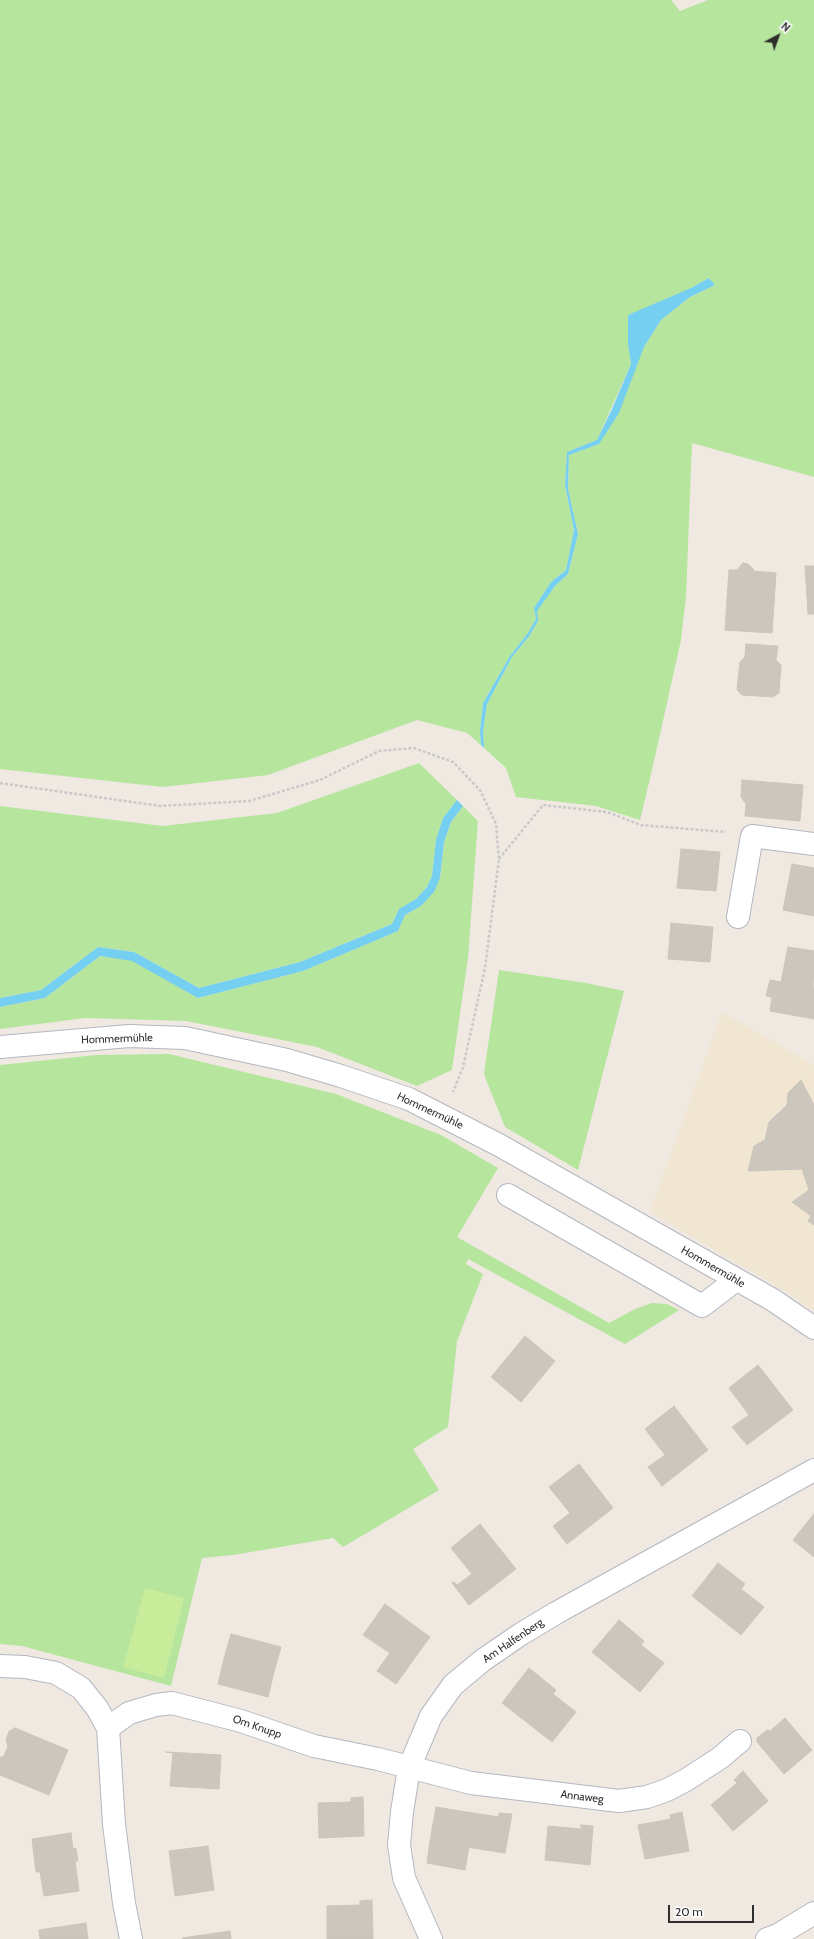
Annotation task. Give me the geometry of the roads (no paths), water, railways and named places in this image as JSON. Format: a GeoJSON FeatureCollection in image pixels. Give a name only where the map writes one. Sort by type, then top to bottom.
{"type":"FeatureCollection","features":[{"type":"Feature","properties":{"kind":"street"},"geometry":{"type":"LineString","coordinates":[[738,917],[752,836],[814,844]]}},
{"type":"Feature","properties":{"kind":"street","name":"Hommermühle"},"geometry":{"type":"LineString","coordinates":[[0,1047],[129,1036],[185,1038],[287,1060],[333,1073],[409,1099],[499,1144],[772,1300],[814,1328]]}},
{"type":"Feature","properties":{"kind":"street"},"geometry":{"type":"LineString","coordinates":[[508,1195],[702,1306],[736,1280]]}},
{"type":"Feature","properties":{"kind":"street","name":"Am Halfenberg"},"geometry":{"type":"LineString","coordinates":[[431,1939],[404,1878],[399,1845],[402,1812],[409,1768],[431,1716],[453,1685],[483,1660],[556,1613],[814,1470]]}},
{"type":"Feature","properties":{"kind":"street"},"geometry":{"type":"LineString","coordinates":[[0,1666],[25,1667],[56,1673],[81,1688],[97,1708],[108,1728],[114,1824],[124,1903],[131,1939]]}},
{"type":"Feature","properties":{"kind":"street","name":"Om Knupp"},"geometry":{"type":"LineString","coordinates":[[108,1728],[130,1713],[156,1705],[172,1703],[241,1721],[314,1746],[409,1768]]}},
{"type":"Feature","properties":{"kind":"street","name":"Annaweg"},"geometry":{"type":"LineString","coordinates":[[409,1768],[470,1783],[619,1801],[647,1797],[667,1790],[686,1780],[720,1758],[740,1741]]}},
{"type":"Feature","properties":{"kind":"street"},"geometry":{"type":"LineString","coordinates":[[766,1939],[778,1935],[814,1913]]}},
{"type":"Feature","properties":{"kind":"water"},"geometry":{"type":"Polygon","coordinates":[[[709,278],[715,285],[690,297],[661,320],[644,347],[619,413],[599,444],[569,455],[568,489],[578,534],[568,574],[555,586],[537,611],[538,621],[530,635],[512,657],[487,704],[483,731],[484,748],[481,745],[480,731],[483,703],[510,656],[528,633],[536,619],[534,608],[551,582],[566,570],[574,530],[565,485],[567,452],[597,440],[612,409],[631,364],[628,344],[628,315],[691,288],[709,278]]]}},
{"type":"Feature","properties":{"kind":"water"},"geometry":{"type":"Polygon","coordinates":[[[457,800],[463,806],[451,822],[444,842],[440,878],[434,892],[421,906],[405,915],[398,931],[303,971],[198,998],[132,961],[100,956],[45,998],[0,1007],[0,998],[41,990],[98,947],[134,952],[199,988],[300,962],[392,924],[399,909],[416,899],[427,887],[432,876],[436,840],[443,818],[457,800]]]}}]}
